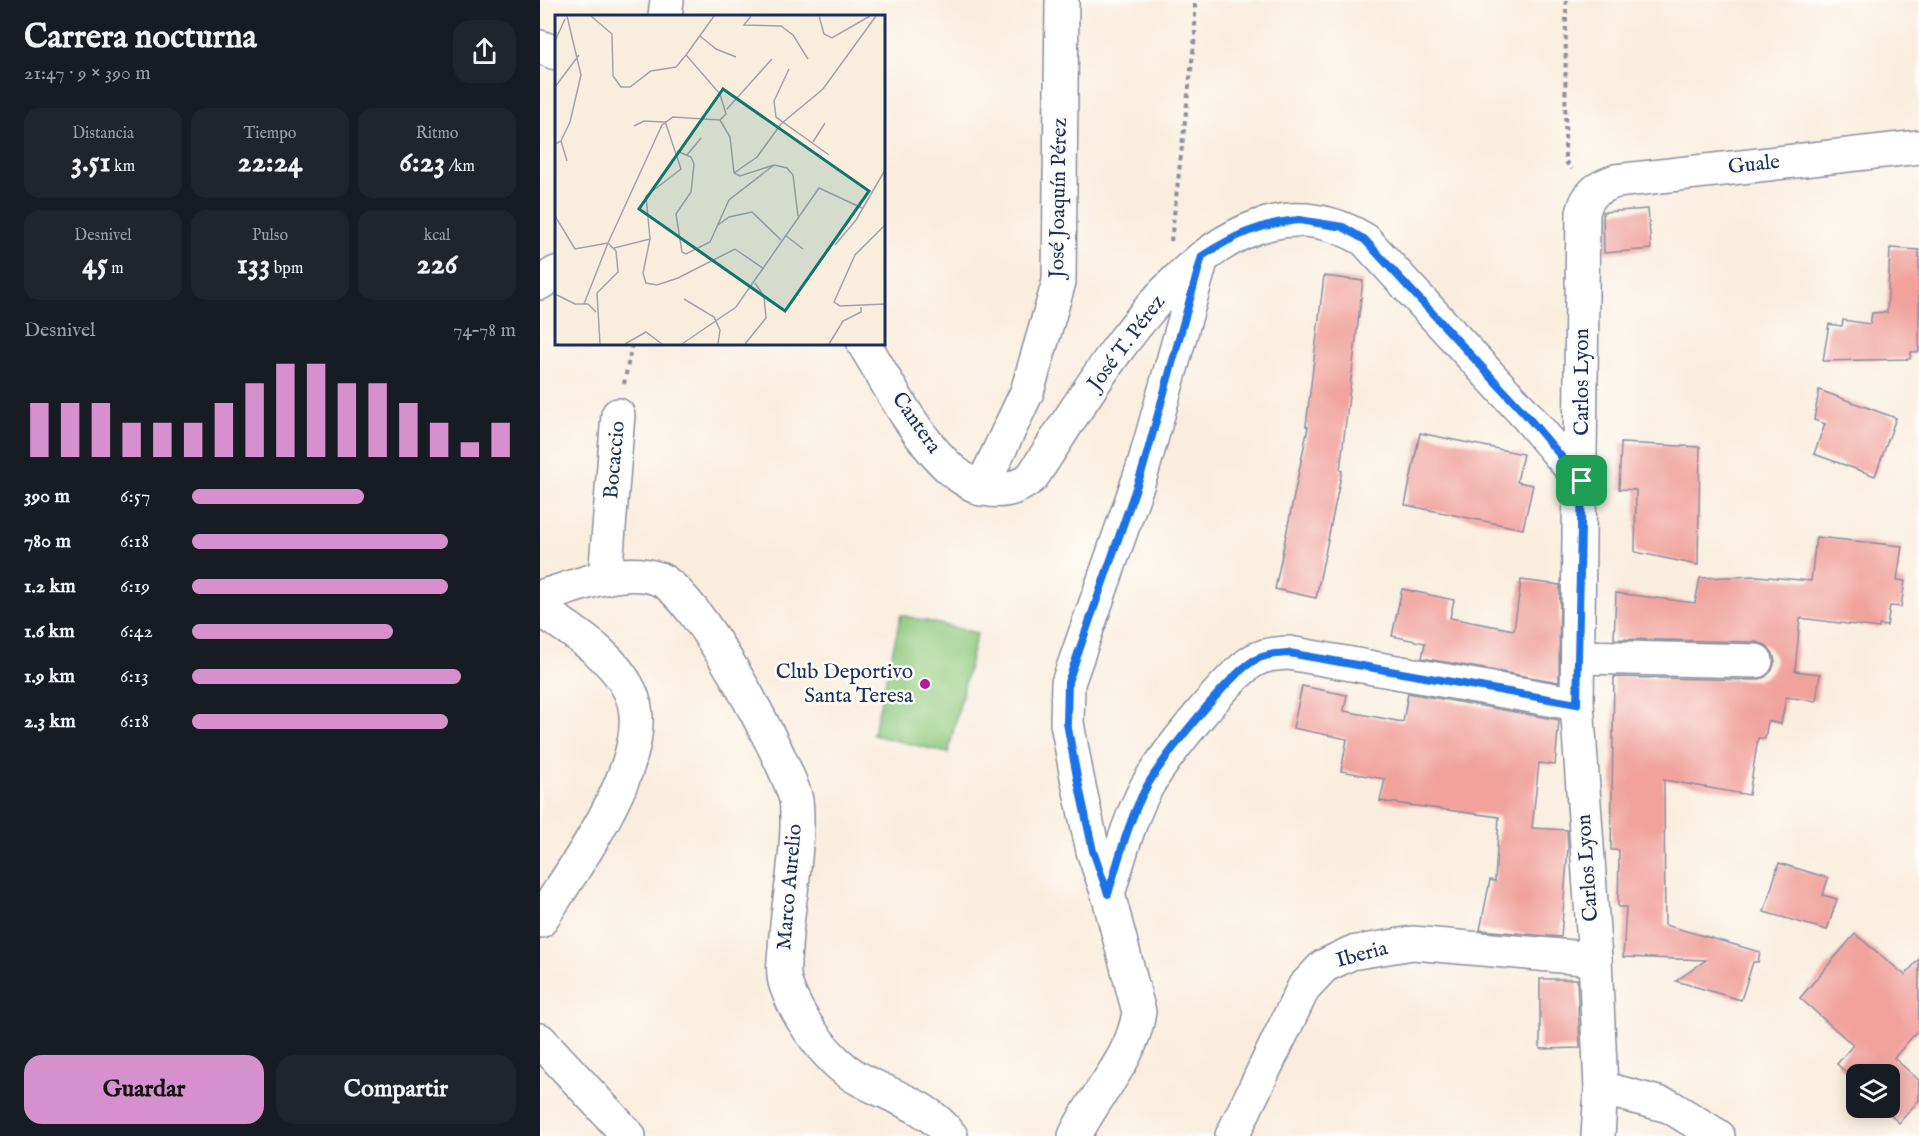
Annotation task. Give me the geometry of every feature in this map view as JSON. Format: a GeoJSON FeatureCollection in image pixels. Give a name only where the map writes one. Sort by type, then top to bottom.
{"type":"FeatureCollection","features":[{"type":"Feature","properties":{"kind":"street"},"geometry":{"type":"LineString","coordinates":[[665,15],[667,0]]}},
{"type":"Feature","properties":{"kind":"street","name":"José Joaquín Pérez"},"geometry":{"type":"LineString","coordinates":[[981,489],[1027,392],[1059,282],[1062,0]]}},
{"type":"Feature","properties":{"kind":"street"},"geometry":{"type":"LineString","coordinates":[[540,46],[555,53]]}},
{"type":"Feature","properties":{"kind":"street","name":"Guale"},"geometry":{"type":"LineString","coordinates":[[1592,192],[1616,181],[1919,147]]}},
{"type":"Feature","properties":{"kind":"street","name":"Carlos Lyon"},"geometry":{"type":"LineString","coordinates":[[1592,192],[1582,213],[1582,481],[1577,704],[1595,959],[1601,1088],[1598,1136]]}},
{"type":"Feature","properties":{"kind":"street","name":"José T. Pérez"},"geometry":{"type":"LineString","coordinates":[[981,489],[1003,491],[1019,487],[1032,477],[1125,340],[1164,293],[1202,256],[1243,232],[1277,222],[1322,222],[1343,227],[1365,240],[1527,416],[1582,481]]}},
{"type":"Feature","properties":{"kind":"street"},"geometry":{"type":"LineString","coordinates":[[1075,1136],[1129,1049],[1136,1031],[1139,1012],[1108,894],[1093,851],[1077,777],[1067,723],[1068,682],[1143,468],[1202,256]]}},
{"type":"Feature","properties":{"kind":"street"},"geometry":{"type":"LineString","coordinates":[[540,283],[555,274]]}},
{"type":"Feature","properties":{"kind":"street","name":"Cantera"},"geometry":{"type":"LineString","coordinates":[[865,345],[909,418],[934,452],[956,474],[981,489]]}},
{"type":"Feature","properties":{"kind":"street","name":"Bocaccio"},"geometry":{"type":"LineString","coordinates":[[605,578],[618,415]]}},
{"type":"Feature","properties":{"kind":"street","name":"Marco Aurelio"},"geometry":{"type":"LineString","coordinates":[[540,597],[605,578],[639,575],[659,579],[673,588],[706,628],[757,717],[795,796],[796,854],[786,926],[783,971],[786,984],[814,1035],[832,1058],[855,1076],[915,1104],[936,1118],[951,1136]]}},
{"type":"Feature","properties":{"kind":"street"},"geometry":{"type":"LineString","coordinates":[[540,609],[593,647],[617,671],[631,693],[637,727],[625,778],[540,921]]}},
{"type":"Feature","properties":{"kind":"street"},"geometry":{"type":"LineString","coordinates":[[1108,894],[1122,848],[1147,786],[1196,720],[1232,681],[1252,661],[1269,654],[1289,653],[1577,704]]}},
{"type":"Feature","properties":{"kind":"street"},"geometry":{"type":"LineString","coordinates":[[1578,657],[1756,661]]}},
{"type":"Feature","properties":{"kind":"street","name":"Iberia"},"geometry":{"type":"LineString","coordinates":[[1232,1136],[1304,987],[1324,966],[1351,953],[1413,943],[1595,959]]}},
{"type":"Feature","properties":{"kind":"street"},"geometry":{"type":"LineString","coordinates":[[540,1040],[629,1136]]}},
{"type":"Feature","properties":{"kind":"street"},"geometry":{"type":"LineString","coordinates":[[1601,1088],[1669,1106],[1718,1136]]}},
{"type":"Feature","properties":{"kind":"path"},"geometry":{"type":"LineString","coordinates":[[1164,293],[1195,35],[1195,0]]}},
{"type":"Feature","properties":{"kind":"path"},"geometry":{"type":"LineString","coordinates":[[1566,0],[1564,161],[1592,192]]}},
{"type":"Feature","properties":{"kind":"path","name":"Bocaccio"},"geometry":{"type":"LineString","coordinates":[[618,415],[632,345]]}},
{"type":"Feature","properties":{"kind":"green space","name":"Club Deportivo Santa Teresa"},"geometry":{"type":"Polygon","coordinates":[[[901,615],[977,633],[948,753],[873,735],[901,615]]]}},
{"type":"Feature","properties":{"kind":"building"},"geometry":{"type":"Polygon","coordinates":[[[1648,209],[1651,249],[1604,253],[1603,212],[1648,209]]]}},
{"type":"Feature","properties":{"kind":"building"},"geometry":{"type":"Polygon","coordinates":[[[1890,248],[1919,250],[1919,352],[1911,352],[1910,359],[1823,361],[1829,324],[1842,326],[1843,320],[1870,324],[1872,313],[1887,312],[1890,248]]]}},
{"type":"Feature","properties":{"kind":"building"},"geometry":{"type":"Polygon","coordinates":[[[1324,276],[1363,281],[1340,470],[1342,471],[1316,598],[1275,589],[1308,427],[1306,426],[1324,276]]]}},
{"type":"Feature","properties":{"kind":"building"},"geometry":{"type":"Polygon","coordinates":[[[1819,390],[1896,418],[1875,476],[1814,454],[1825,424],[1814,420],[1819,390]]]}},
{"type":"Feature","properties":{"kind":"building"},"geometry":{"type":"Polygon","coordinates":[[[1420,433],[1523,454],[1517,482],[1533,485],[1523,529],[1405,505],[1420,433]]]}},
{"type":"Feature","properties":{"kind":"building"},"geometry":{"type":"Polygon","coordinates":[[[1621,443],[1700,447],[1698,565],[1635,552],[1636,490],[1619,489],[1621,443]]]}},
{"type":"Feature","properties":{"kind":"building"},"geometry":{"type":"Polygon","coordinates":[[[1816,537],[1902,546],[1897,580],[1905,581],[1901,607],[1890,606],[1887,626],[1879,625],[1879,628],[1800,618],[1795,671],[1820,674],[1816,701],[1786,697],[1781,724],[1768,721],[1765,739],[1758,738],[1749,795],[1664,780],[1665,925],[1760,952],[1758,962],[1753,962],[1741,1000],[1676,981],[1706,960],[1623,957],[1626,907],[1618,907],[1619,850],[1611,850],[1614,677],[1756,680],[1765,677],[1772,670],[1775,661],[1773,653],[1766,645],[1756,642],[1614,639],[1616,593],[1695,603],[1700,578],[1757,576],[1811,581],[1816,537]]]}},
{"type":"Feature","properties":{"kind":"building"},"geometry":{"type":"Polygon","coordinates":[[[1521,580],[1560,585],[1559,682],[1422,658],[1425,643],[1392,636],[1402,589],[1454,600],[1450,618],[1514,630],[1521,580]]]}},
{"type":"Feature","properties":{"kind":"building"},"geometry":{"type":"Polygon","coordinates":[[[1302,686],[1347,695],[1344,711],[1403,722],[1408,693],[1559,720],[1555,765],[1539,763],[1532,828],[1567,830],[1568,848],[1561,937],[1480,930],[1490,880],[1495,881],[1499,817],[1380,801],[1385,779],[1341,771],[1347,739],[1293,728],[1302,686]]]}},
{"type":"Feature","properties":{"kind":"building"},"geometry":{"type":"Polygon","coordinates":[[[1779,863],[1828,878],[1823,895],[1837,899],[1827,930],[1764,912],[1779,863]]]}},
{"type":"Feature","properties":{"kind":"building"},"geometry":{"type":"Polygon","coordinates":[[[1855,934],[1905,975],[1919,959],[1919,1029],[1894,1058],[1919,1080],[1919,1100],[1899,1123],[1894,1118],[1900,1118],[1900,1064],[1846,1064],[1846,1073],[1837,1064],[1853,1045],[1800,998],[1855,934]]]}},
{"type":"Feature","properties":{"kind":"building"},"geometry":{"type":"Polygon","coordinates":[[[1540,979],[1577,979],[1580,1048],[1540,1049],[1540,979]]]}},
{"type":"Feature","properties":{"kind":"place","name":"Club Deportivo Santa Teresa"},"geometry":{"type":"Point","coordinates":[925,684]}},
{"type":"Feature","properties":{"kind":"route"},"geometry":{"type":"LineString","coordinates":[[1299,220],[1322,222],[1343,227],[1365,240],[1527,416],[1582,481],[1577,704],[1289,653],[1269,654],[1252,661],[1232,681],[1196,720],[1147,786],[1122,848],[1108,894],[1093,851],[1077,777],[1067,723],[1068,682],[1143,468],[1202,256],[1226,240],[1251,229],[1277,222],[1299,220]]}}]}
